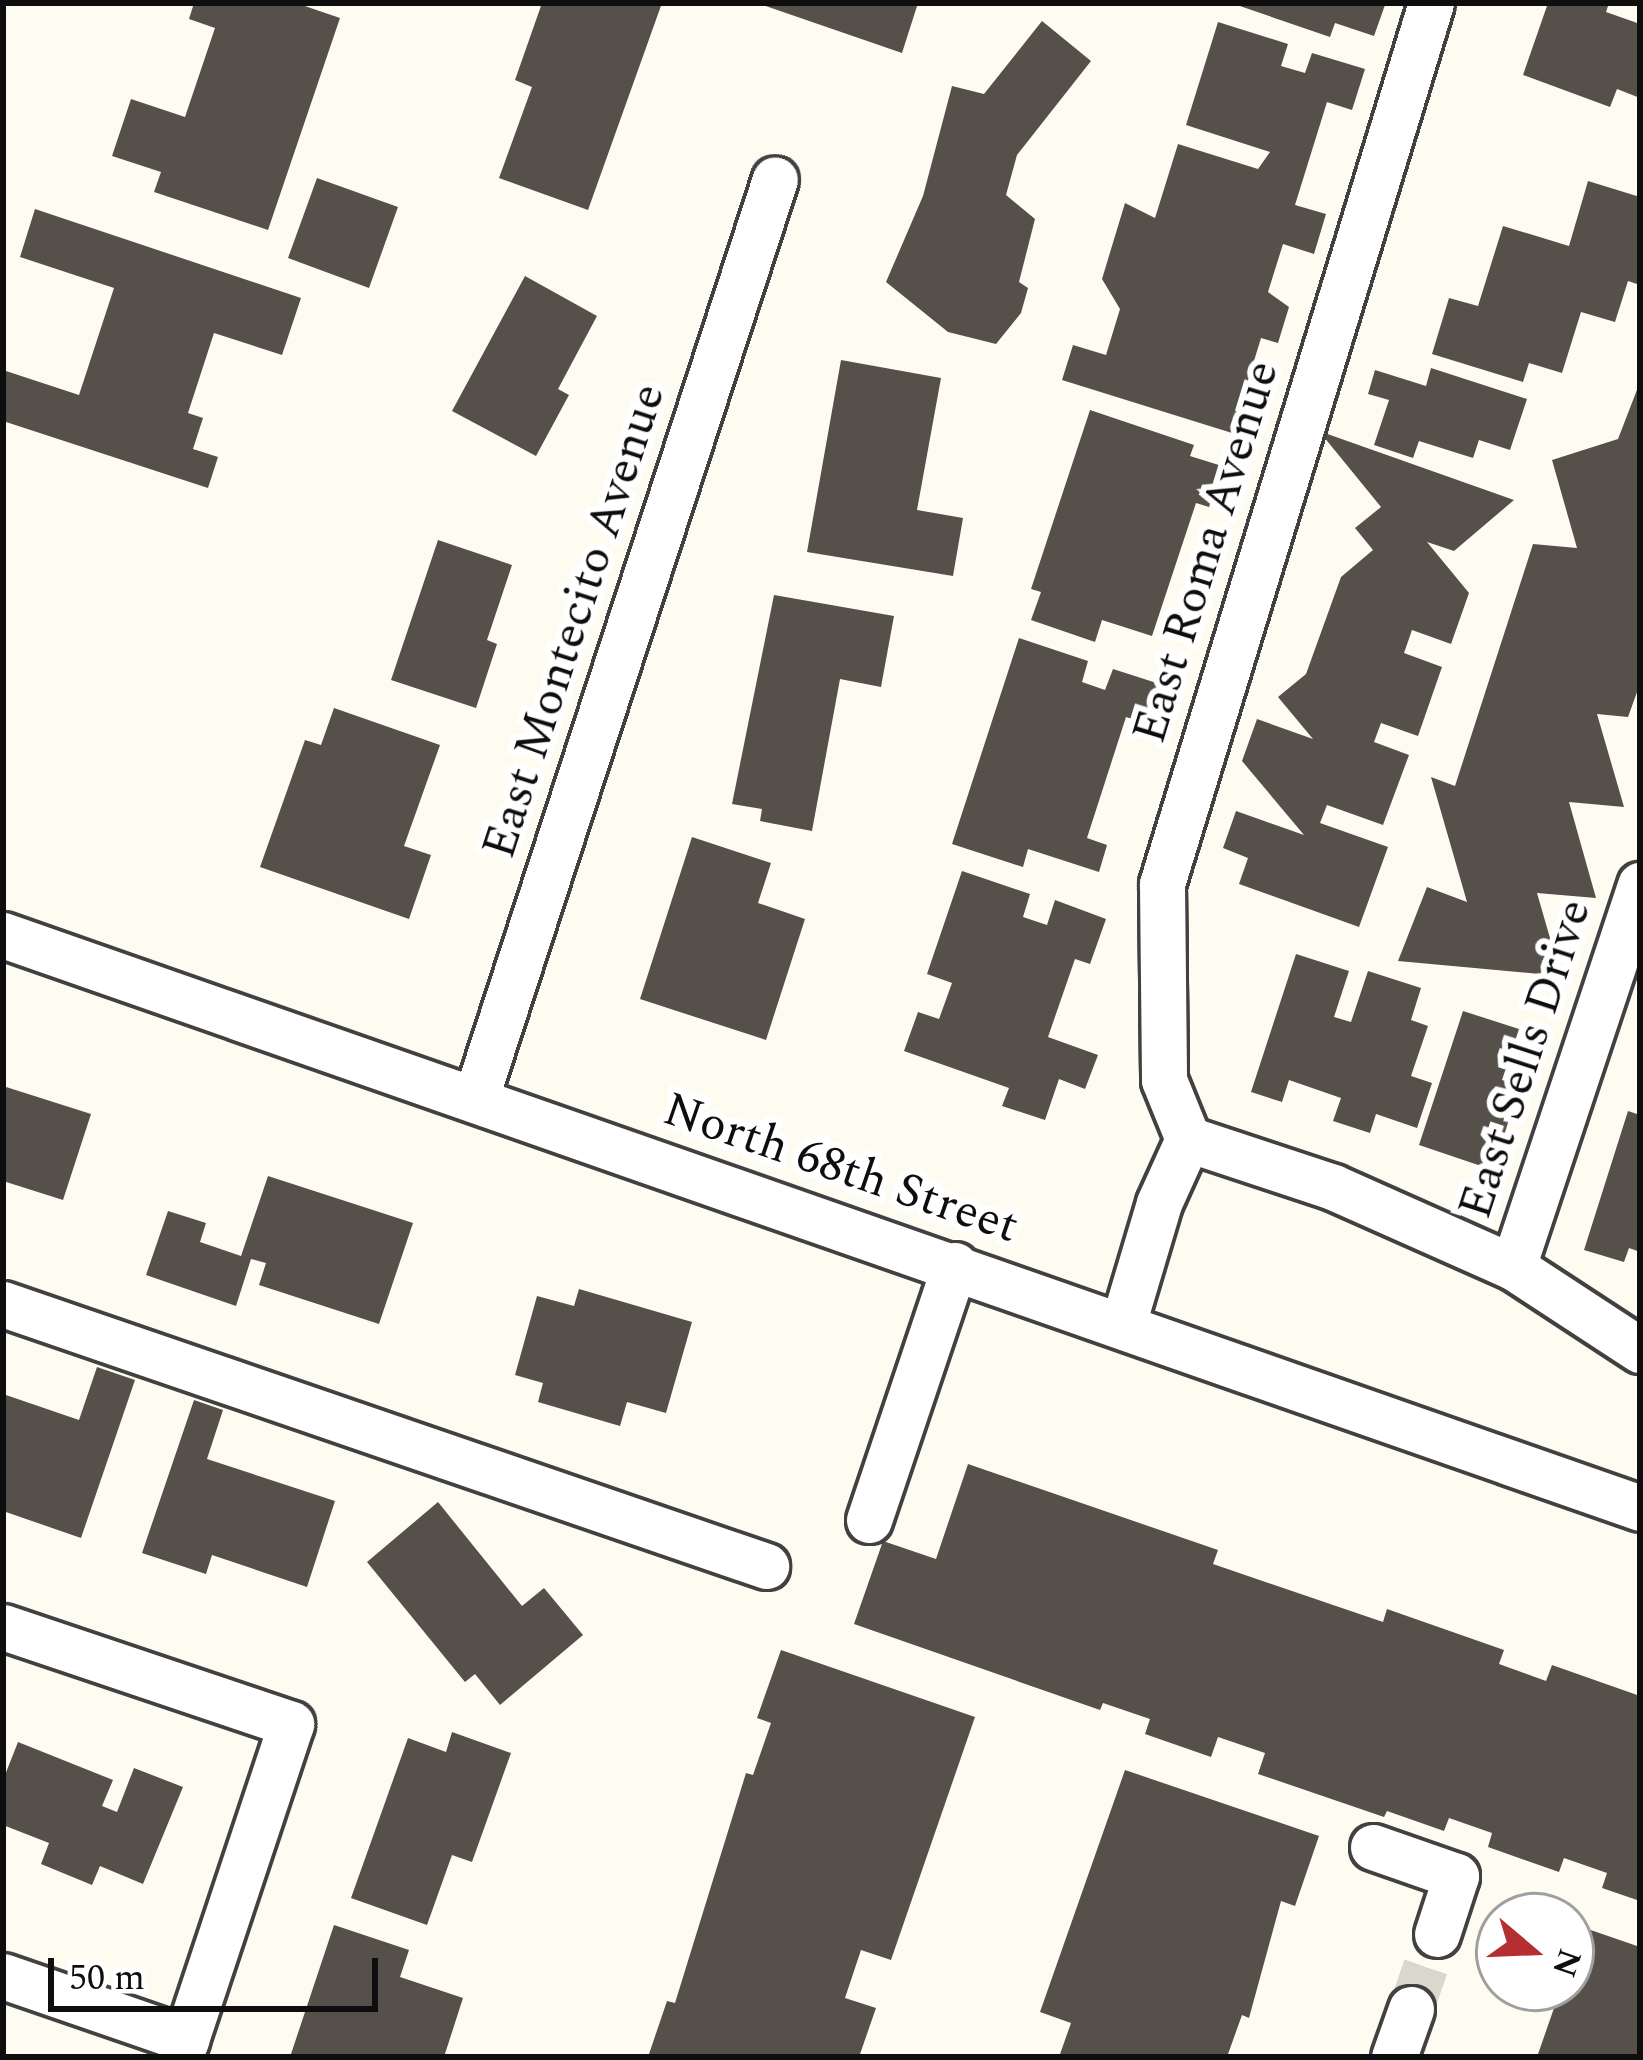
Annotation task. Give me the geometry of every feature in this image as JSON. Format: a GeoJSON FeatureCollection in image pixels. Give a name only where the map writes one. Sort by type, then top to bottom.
{"type":"FeatureCollection","features":[{"type":"Feature","properties":{"kind":"street","name":"East Roma Avenue"},"geometry":{"type":"LineString","coordinates":[[1188,1139],[1164,1080],[1162,884],[1431,3]]}},
{"type":"Feature","properties":{"kind":"street","name":"East Montecito Avenue"},"geometry":{"type":"LineString","coordinates":[[476,1097],[775,179]]}},
{"type":"Feature","properties":{"kind":"street","name":"East Sells Drive"},"geometry":{"type":"LineString","coordinates":[[1513,1267],[1640,885]]}},
{"type":"Feature","properties":{"kind":"street","name":"North 68th Street"},"geometry":{"type":"LineString","coordinates":[[3,935],[1640,1508]]}},
{"type":"Feature","properties":{"kind":"street"},"geometry":{"type":"LineString","coordinates":[[1124,1324],[1159,1203],[1188,1139],[1333,1187],[1513,1267],[1593,1326],[1640,1350]]}},
{"type":"Feature","properties":{"kind":"street"},"geometry":{"type":"LineString","coordinates":[[869,1520],[955,1265]]}},
{"type":"Feature","properties":{"kind":"street"},"geometry":{"type":"LineString","coordinates":[[3,1304],[766,1566]]}},
{"type":"Feature","properties":{"kind":"street"},"geometry":{"type":"LineString","coordinates":[[3,1627],[290,1724],[183,2048],[3,1976]]}},
{"type":"Feature","properties":{"kind":"street"},"geometry":{"type":"LineString","coordinates":[[1372,1847],[1456,1876],[1437,1934]]}},
{"type":"Feature","properties":{"kind":"street"},"geometry":{"type":"LineString","coordinates":[[1394,2057],[1411,2009]]}},
{"type":"Feature","properties":{"kind":"building"},"geometry":{"type":"Polygon","coordinates":[[[194,3],[296,3],[340,18],[268,230],[154,192],[161,172],[112,156],[131,99],[185,117],[215,28],[189,19],[194,3]]]}},
{"type":"Feature","properties":{"kind":"building"},"geometry":{"type":"Polygon","coordinates":[[[542,3],[662,3],[588,210],[499,178],[532,87],[515,80],[542,3]]]}},
{"type":"Feature","properties":{"kind":"building"},"geometry":{"type":"Polygon","coordinates":[[[757,3],[918,3],[902,53],[757,3]]]}},
{"type":"Feature","properties":{"kind":"building"},"geometry":{"type":"Polygon","coordinates":[[[1231,3],[1385,5],[1374,36],[1335,23],[1330,37],[1231,3]]]}},
{"type":"Feature","properties":{"kind":"building"},"geometry":{"type":"Polygon","coordinates":[[[1548,3],[1609,3],[1606,12],[1640,24],[1640,98],[1617,89],[1610,107],[1523,75],[1548,3]]]}},
{"type":"Feature","properties":{"kind":"building"},"geometry":{"type":"Polygon","coordinates":[[[1042,21],[1091,61],[1017,155],[1006,195],[1035,219],[1019,282],[1028,288],[1021,313],[996,344],[948,332],[886,282],[923,196],[952,86],[984,94],[1042,21]]]}},
{"type":"Feature","properties":{"kind":"building"},"geometry":{"type":"Polygon","coordinates":[[[1218,22],[1288,44],[1281,66],[1305,73],[1312,53],[1365,69],[1352,110],[1327,102],[1295,205],[1326,214],[1314,254],[1283,244],[1268,292],[1289,307],[1278,343],[1261,338],[1232,433],[1062,380],[1073,345],[1106,355],[1120,309],[1102,279],[1125,203],[1155,218],[1178,144],[1258,169],[1270,152],[1186,125],[1218,22]]]}},
{"type":"Feature","properties":{"kind":"building"},"geometry":{"type":"Polygon","coordinates":[[[317,178],[398,207],[369,288],[288,258],[317,178]]]}},
{"type":"Feature","properties":{"kind":"building"},"geometry":{"type":"Polygon","coordinates":[[[1588,181],[1640,197],[1640,285],[1628,281],[1615,322],[1581,312],[1562,373],[1529,363],[1523,382],[1432,354],[1449,298],[1478,306],[1503,226],[1569,246],[1588,181]]]}},
{"type":"Feature","properties":{"kind":"building"},"geometry":{"type":"Polygon","coordinates":[[[35,209],[301,298],[282,355],[214,333],[188,413],[203,418],[193,449],[218,457],[208,488],[3,421],[3,370],[79,395],[114,288],[20,257],[35,209]]]}},
{"type":"Feature","properties":{"kind":"building"},"geometry":{"type":"Polygon","coordinates":[[[525,276],[597,316],[558,389],[569,395],[536,456],[452,411],[525,276]]]}},
{"type":"Feature","properties":{"kind":"building"},"geometry":{"type":"Polygon","coordinates":[[[841,360],[941,378],[917,510],[963,518],[953,576],[807,552],[841,360]]]}},
{"type":"Feature","properties":{"kind":"building"},"geometry":{"type":"Polygon","coordinates":[[[1431,368],[1527,399],[1510,450],[1479,440],[1473,458],[1419,441],[1413,458],[1374,445],[1389,400],[1368,394],[1375,370],[1426,386],[1431,368]]]}},
{"type":"Feature","properties":{"kind":"building"},"geometry":{"type":"Polygon","coordinates":[[[1640,382],[1640,684],[1628,717],[1597,714],[1624,807],[1569,802],[1596,898],[1537,893],[1561,976],[1398,961],[1427,887],[1467,902],[1431,777],[1455,786],[1533,544],[1577,548],[1552,460],[1618,439],[1640,382]]]}},
{"type":"Feature","properties":{"kind":"building"},"geometry":{"type":"Polygon","coordinates":[[[1090,410],[1194,445],[1190,456],[1222,466],[1209,507],[1196,503],[1152,636],[1102,620],[1095,642],[1031,620],[1041,592],[1031,589],[1090,410]]]}},
{"type":"Feature","properties":{"kind":"building"},"geometry":{"type":"Polygon","coordinates":[[[1319,431],[1514,500],[1454,551],[1427,542],[1469,593],[1451,644],[1412,630],[1404,653],[1442,667],[1418,736],[1381,723],[1374,742],[1409,755],[1383,825],[1327,805],[1320,823],[1388,847],[1359,927],[1239,884],[1248,858],[1223,848],[1236,811],[1304,835],[1242,761],[1257,719],[1313,739],[1278,697],[1306,674],[1341,577],[1373,550],[1355,528],[1381,507],[1319,431]]]}},
{"type":"Feature","properties":{"kind":"building"},"geometry":{"type":"Polygon","coordinates":[[[438,540],[512,565],[487,640],[497,644],[476,708],[391,680],[438,540]]]}},
{"type":"Feature","properties":{"kind":"building"},"geometry":{"type":"Polygon","coordinates":[[[774,595],[894,616],[881,687],[840,679],[812,831],[760,821],[762,809],[732,804],[774,595]]]}},
{"type":"Feature","properties":{"kind":"building"},"geometry":{"type":"Polygon","coordinates":[[[1019,638],[1088,661],[1082,682],[1105,690],[1113,669],[1166,686],[1153,726],[1126,717],[1087,838],[1107,845],[1099,872],[1028,849],[1023,867],[952,844],[1019,638]]]}},
{"type":"Feature","properties":{"kind":"building"},"geometry":{"type":"Polygon","coordinates":[[[334,708],[440,745],[404,846],[431,855],[409,919],[260,867],[305,740],[321,745],[334,708]]]}},
{"type":"Feature","properties":{"kind":"building"},"geometry":{"type":"Polygon","coordinates":[[[692,837],[771,863],[758,903],[805,919],[766,1040],[640,999],[692,837]]]}},
{"type":"Feature","properties":{"kind":"building"},"geometry":{"type":"Polygon","coordinates":[[[962,871],[1030,894],[1023,917],[1047,925],[1055,900],[1106,919],[1090,964],[1075,959],[1048,1037],[1098,1055],[1085,1089],[1059,1079],[1045,1120],[1002,1106],[1009,1088],[904,1051],[918,1012],[939,1019],[952,983],[927,974],[962,871]]]}},
{"type":"Feature","properties":{"kind":"building"},"geometry":{"type":"Polygon","coordinates":[[[1296,954],[1349,971],[1334,1017],[1351,1022],[1368,971],[1421,988],[1411,1020],[1428,1026],[1411,1076],[1432,1083],[1417,1128],[1376,1114],[1370,1133],[1333,1121],[1341,1098],[1289,1080],[1282,1102],[1251,1092],[1296,954]]]}},
{"type":"Feature","properties":{"kind":"building"},"geometry":{"type":"Polygon","coordinates":[[[1463,1011],[1519,1029],[1502,1080],[1520,1085],[1493,1170],[1419,1145],[1463,1011]]]}},
{"type":"Feature","properties":{"kind":"building"},"geometry":{"type":"Polygon","coordinates":[[[3,1086],[91,1114],[63,1200],[3,1181],[3,1086]]]}},
{"type":"Feature","properties":{"kind":"building"},"geometry":{"type":"Polygon","coordinates":[[[1628,1111],[1640,1115],[1640,1252],[1629,1248],[1624,1262],[1584,1250],[1628,1111]]]}},
{"type":"Feature","properties":{"kind":"building"},"geometry":{"type":"Polygon","coordinates":[[[268,1176],[413,1223],[379,1324],[259,1285],[266,1263],[251,1259],[236,1306],[146,1275],[168,1211],[206,1223],[200,1242],[241,1256],[268,1176]]]}},
{"type":"Feature","properties":{"kind":"building"},"geometry":{"type":"Polygon","coordinates":[[[579,1289],[692,1322],[666,1413],[627,1402],[620,1426],[538,1402],[543,1383],[515,1375],[537,1296],[574,1306],[579,1289]]]}},
{"type":"Feature","properties":{"kind":"building"},"geometry":{"type":"Polygon","coordinates":[[[97,1367],[135,1380],[81,1538],[3,1511],[3,1394],[79,1420],[97,1367]]]}},
{"type":"Feature","properties":{"kind":"building"},"geometry":{"type":"Polygon","coordinates":[[[194,1400],[223,1410],[207,1459],[335,1501],[307,1587],[212,1555],[206,1574],[142,1553],[194,1400]]]}},
{"type":"Feature","properties":{"kind":"building"},"geometry":{"type":"Polygon","coordinates":[[[968,1464],[1218,1550],[1213,1564],[1383,1622],[1387,1609],[1504,1650],[1499,1664],[1546,1681],[1552,1665],[1640,1696],[1640,1901],[1602,1888],[1607,1873],[1564,1858],[1559,1872],[1488,1847],[1492,1833],[1449,1818],[1444,1831],[1387,1811],[1384,1817],[1258,1774],[1265,1753],[1218,1737],[1211,1757],[1145,1734],[1150,1719],[1103,1703],[1100,1710],[854,1624],[883,1541],[936,1559],[968,1464]]]}},
{"type":"Feature","properties":{"kind":"building"},"geometry":{"type":"Polygon","coordinates":[[[438,1502],[522,1606],[544,1588],[583,1635],[500,1705],[475,1674],[465,1682],[367,1562],[438,1502]]]}},
{"type":"Feature","properties":{"kind":"building"},"geometry":{"type":"Polygon","coordinates":[[[781,1650],[975,1717],[891,1960],[861,1950],[845,1998],[876,2008],[859,2057],[648,2057],[667,2001],[675,2003],[746,1773],[753,1775],[771,1723],[757,1718],[781,1650]]]}},
{"type":"Feature","properties":{"kind":"building"},"geometry":{"type":"Polygon","coordinates":[[[452,1732],[511,1753],[472,1862],[452,1855],[427,1925],[351,1898],[408,1738],[446,1752],[452,1732]]]}},
{"type":"Feature","properties":{"kind":"building"},"geometry":{"type":"Polygon","coordinates":[[[18,1742],[113,1780],[102,1806],[117,1812],[134,1768],[183,1787],[143,1884],[100,1866],[92,1885],[41,1864],[49,1843],[3,1825],[3,1780],[18,1742]]]}},
{"type":"Feature","properties":{"kind":"building"},"geometry":{"type":"Polygon","coordinates":[[[1125,1770],[1319,1836],[1295,1906],[1281,1901],[1249,2018],[1242,2015],[1227,2057],[1059,2057],[1071,2023],[1040,2012],[1125,1770]]]}},
{"type":"Feature","properties":{"kind":"building"},"geometry":{"type":"Polygon","coordinates":[[[334,1925],[409,1950],[400,1977],[463,1998],[444,2057],[290,2057],[334,1925]]]}},
{"type":"Feature","properties":{"kind":"building"},"geometry":{"type":"Polygon","coordinates":[[[1595,1931],[1640,1947],[1640,2057],[1537,2057],[1553,2012],[1595,2012],[1595,1931]]]}},
{"type":"Feature","properties":{"kind":"tunnel"},"geometry":{"type":"LineString","coordinates":[[1411,2009],[1437,1934]]}}]}
